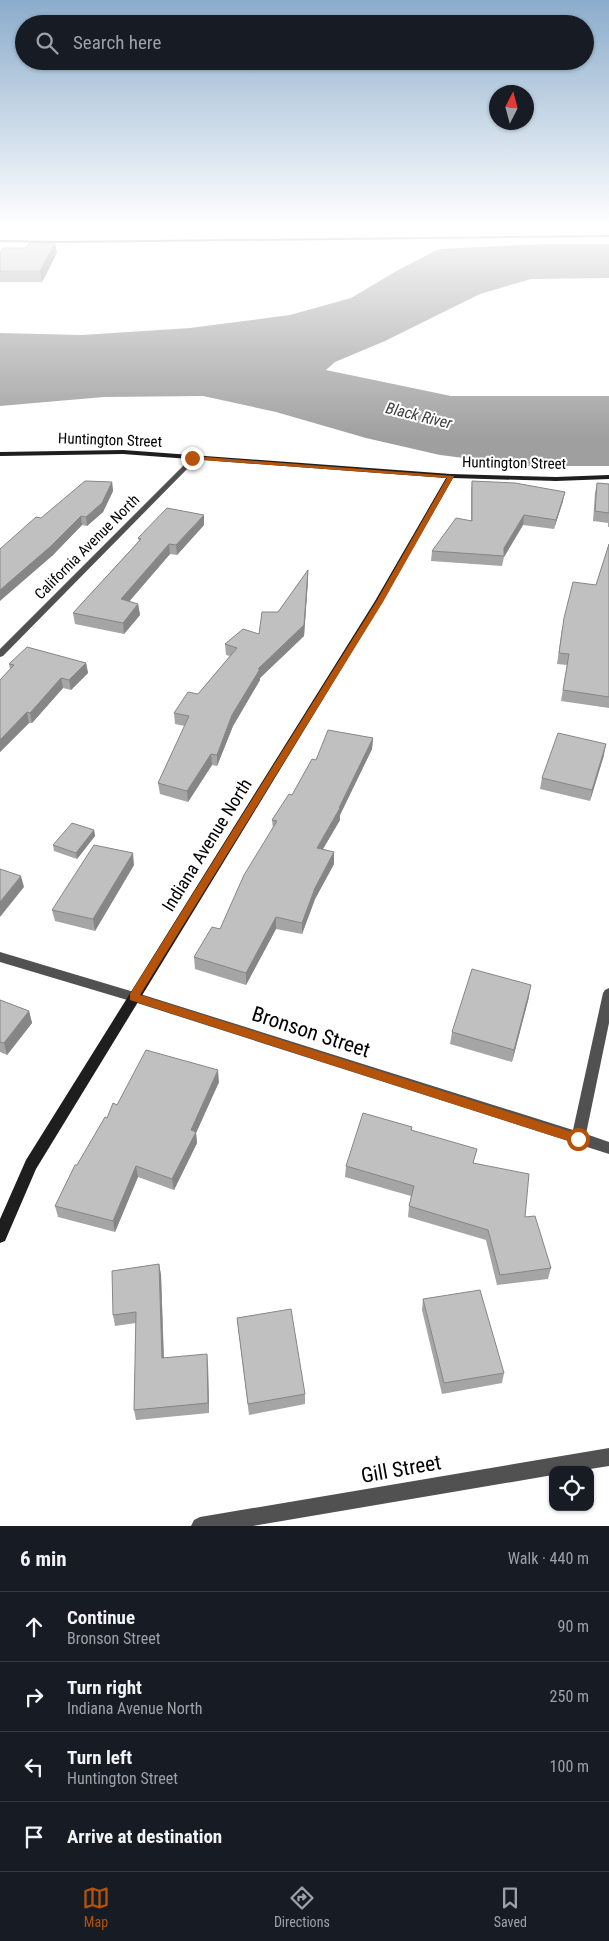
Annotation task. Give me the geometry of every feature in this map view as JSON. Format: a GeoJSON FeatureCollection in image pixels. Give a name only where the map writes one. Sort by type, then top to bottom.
{"type":"FeatureCollection","features":[{"type":"Feature","properties":{"kind":"street","name":"Huntington Street"},"geometry":{"type":"LineString","coordinates":[[0,454],[123,452],[451,476],[556,479],[609,477]]}},
{"type":"Feature","properties":{"kind":"street","name":"California Avenue North"},"geometry":{"type":"LineString","coordinates":[[0,654],[188,465],[192,458]]}},
{"type":"Feature","properties":{"kind":"street","name":"Indiana Avenue North"},"geometry":{"type":"LineString","coordinates":[[0,1236],[30,1165],[379,602],[451,476]]}},
{"type":"Feature","properties":{"kind":"street","name":"Bronson Street"},"geometry":{"type":"LineString","coordinates":[[0,957],[134,997],[609,1148]]}},
{"type":"Feature","properties":{"kind":"street"},"geometry":{"type":"LineString","coordinates":[[578,1139],[609,993]]}},
{"type":"Feature","properties":{"kind":"street","name":"Gill Street"},"geometry":{"type":"LineString","coordinates":[[200,1526],[609,1457]]}},
{"type":"Feature","properties":{"kind":"water","name":"Black River"},"geometry":{"type":"Polygon","coordinates":[[[474,297],[385,341],[335,362],[326,370],[451,396],[609,396],[609,466],[527,466],[440,455],[366,438],[276,412],[203,396],[104,397],[0,406],[0,333],[82,335],[190,328],[290,315],[351,298],[474,297]]]}},
{"type":"Feature","properties":{"kind":"building"},"geometry":{"type":"Polygon","coordinates":[[[85,481],[112,482],[102,503],[86,517],[81,516],[50,547],[0,590],[0,549],[36,517],[41,518],[85,481]]]}},
{"type":"Feature","properties":{"kind":"building"},"geometry":{"type":"Polygon","coordinates":[[[472,481],[515,483],[565,492],[556,520],[524,515],[504,548],[504,556],[432,551],[456,518],[472,521],[472,481]]]}},
{"type":"Feature","properties":{"kind":"building"},"geometry":{"type":"Polygon","coordinates":[[[597,483],[609,484],[609,513],[595,511],[597,483]]]}},
{"type":"Feature","properties":{"kind":"building"},"geometry":{"type":"Polygon","coordinates":[[[167,508],[204,515],[176,545],[169,544],[121,599],[138,604],[123,623],[73,613],[141,539],[138,538],[167,508]]]}},
{"type":"Feature","properties":{"kind":"building"},"geometry":{"type":"Polygon","coordinates":[[[609,544],[609,697],[563,690],[569,654],[559,653],[564,618],[573,582],[596,585],[609,544]]]}},
{"type":"Feature","properties":{"kind":"building"},"geometry":{"type":"Polygon","coordinates":[[[308,570],[304,625],[258,669],[260,669],[232,715],[217,755],[211,754],[187,791],[158,783],[189,716],[174,713],[188,692],[198,694],[237,648],[225,644],[243,629],[259,634],[262,612],[278,612],[308,570]]]}},
{"type":"Feature","properties":{"kind":"building"},"geometry":{"type":"Polygon","coordinates":[[[27,647],[86,663],[69,680],[61,678],[30,713],[27,712],[0,740],[0,680],[14,665],[9,664],[27,647]]]}},
{"type":"Feature","properties":{"kind":"building"},"geometry":{"type":"Polygon","coordinates":[[[328,730],[373,738],[340,808],[317,848],[334,852],[315,888],[302,923],[276,917],[246,973],[194,957],[212,927],[220,929],[244,875],[277,821],[272,820],[289,794],[292,795],[312,759],[316,760],[328,730]]]}},
{"type":"Feature","properties":{"kind":"building"},"geometry":{"type":"Polygon","coordinates":[[[558,733],[606,744],[592,790],[542,778],[558,733]]]}},
{"type":"Feature","properties":{"kind":"building"},"geometry":{"type":"Polygon","coordinates":[[[72,823],[94,830],[76,853],[53,845],[72,823]]]}},
{"type":"Feature","properties":{"kind":"building"},"geometry":{"type":"Polygon","coordinates":[[[94,845],[133,853],[93,919],[52,910],[94,845]]]}},
{"type":"Feature","properties":{"kind":"building"},"geometry":{"type":"Polygon","coordinates":[[[0,869],[21,876],[0,902],[0,869]]]}},
{"type":"Feature","properties":{"kind":"building"},"geometry":{"type":"Polygon","coordinates":[[[472,969],[531,985],[514,1050],[452,1032],[472,969]]]}},
{"type":"Feature","properties":{"kind":"building"},"geometry":{"type":"Polygon","coordinates":[[[0,1000],[29,1011],[4,1043],[0,1042],[0,1000]]]}},
{"type":"Feature","properties":{"kind":"building"},"geometry":{"type":"Polygon","coordinates":[[[146,1050],[218,1070],[191,1130],[196,1132],[172,1179],[136,1166],[113,1221],[55,1206],[75,1165],[77,1165],[105,1117],[107,1118],[113,1103],[117,1105],[146,1050]]]}},
{"type":"Feature","properties":{"kind":"building"},"geometry":{"type":"Polygon","coordinates":[[[363,1113],[412,1127],[411,1130],[477,1149],[473,1163],[529,1174],[525,1217],[535,1216],[551,1268],[500,1275],[488,1230],[409,1206],[414,1186],[346,1166],[363,1113]]]}},
{"type":"Feature","properties":{"kind":"building"},"geometry":{"type":"Polygon","coordinates":[[[159,1264],[162,1358],[207,1354],[208,1403],[134,1410],[136,1312],[113,1315],[112,1271],[159,1264]]]}},
{"type":"Feature","properties":{"kind":"building"},"geometry":{"type":"Polygon","coordinates":[[[480,1290],[504,1373],[444,1383],[423,1299],[480,1290]]]}},
{"type":"Feature","properties":{"kind":"building"},"geometry":{"type":"Polygon","coordinates":[[[291,1309],[305,1394],[248,1404],[237,1318],[291,1309]]]}},
{"type":"Feature","properties":{"kind":"route"},"geometry":{"type":"LineString","coordinates":[[192,458],[451,476],[379,602],[134,997],[578,1139]]}}]}
